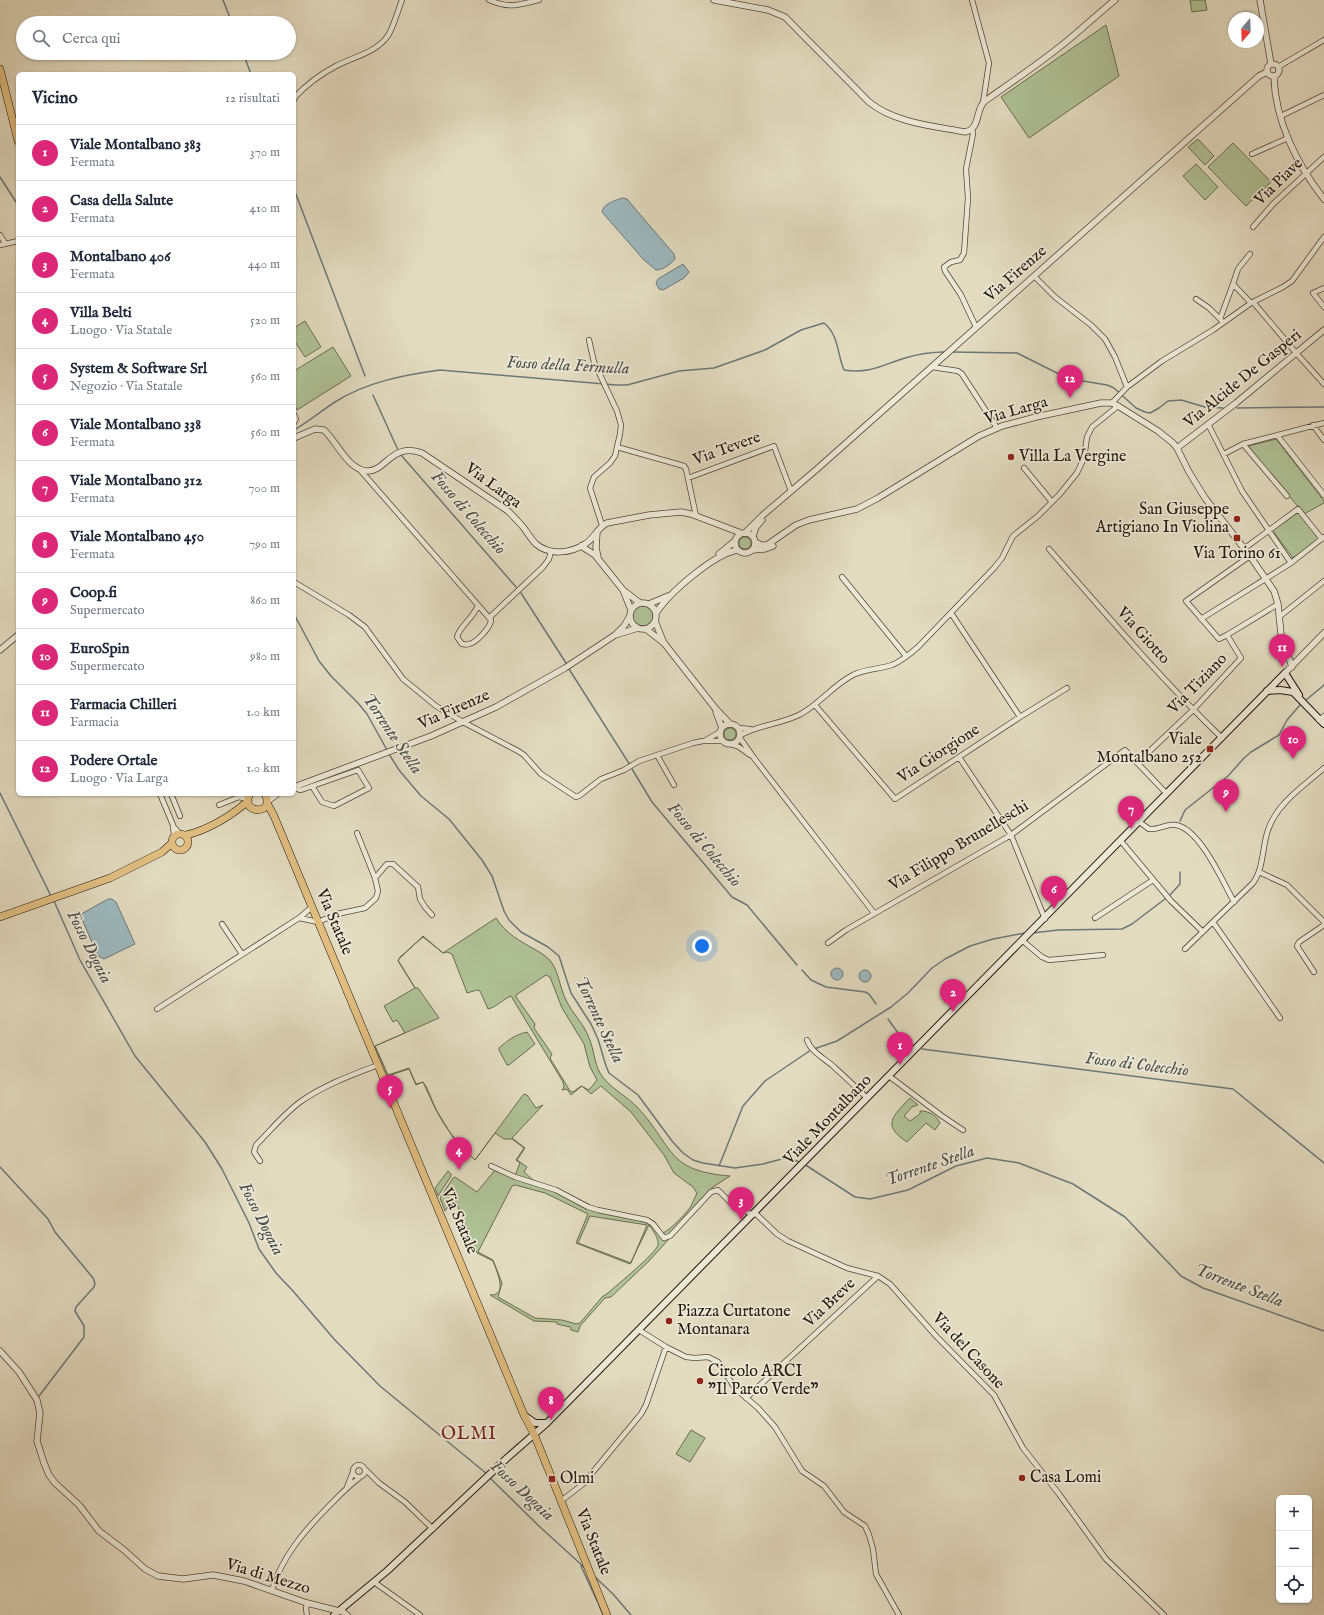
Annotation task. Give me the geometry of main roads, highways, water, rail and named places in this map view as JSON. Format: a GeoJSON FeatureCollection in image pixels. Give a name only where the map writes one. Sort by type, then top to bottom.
{"type":"FeatureCollection","features":[{"type":"Feature","properties":{"kind":"main road"},"geometry":{"type":"LineString","coordinates":[[0,69],[16,134]]}},
{"type":"Feature","properties":{"kind":"main road"},"geometry":{"type":"LineString","coordinates":[[1285,673],[1286,681],[1293,692],[1321,718],[1324,724]]}},
{"type":"Feature","properties":{"kind":"main road"},"geometry":{"type":"LineString","coordinates":[[1285,673],[1302,700]]}},
{"type":"Feature","properties":{"kind":"main road","name":"Viale Montalbano"},"geometry":{"type":"LineString","coordinates":[[336,1613],[374,1582],[433,1529],[490,1473],[547,1423],[810,1158],[1285,673]]}},
{"type":"Feature","properties":{"kind":"main road"},"geometry":{"type":"LineString","coordinates":[[1267,690],[1293,692]]}},
{"type":"Feature","properties":{"kind":"main road"},"geometry":{"type":"LineString","coordinates":[[261,810],[267,797]]}},
{"type":"Feature","properties":{"kind":"main road","name":"Via Statale"},"geometry":{"type":"LineString","coordinates":[[267,797],[524,1415],[534,1434],[607,1615]]}},
{"type":"Feature","properties":{"kind":"main road"},"geometry":{"type":"LineString","coordinates":[[0,917],[110,878],[162,852],[180,838],[199,832],[238,810],[249,800],[256,810],[261,810],[274,816]]}},
{"type":"Feature","properties":{"kind":"main road"},"geometry":{"type":"LineString","coordinates":[[176,849],[180,838]]}},
{"type":"Feature","properties":{"kind":"main road"},"geometry":{"type":"LineString","coordinates":[[162,852],[176,849],[184,850],[187,847],[180,838]]}},
{"type":"Feature","properties":{"kind":"main road"},"geometry":{"type":"LineString","coordinates":[[524,1415],[535,1423],[547,1423]]}},
{"type":"Feature","properties":{"kind":"water"},"geometry":{"type":"Polygon","coordinates":[[[622,198],[627,199],[674,254],[675,259],[667,266],[656,270],[644,260],[602,212],[604,207],[622,198]]]}},
{"type":"Feature","properties":{"kind":"water"},"geometry":{"type":"Polygon","coordinates":[[[683,264],[689,272],[684,278],[663,290],[659,289],[656,283],[658,279],[683,264]]]}},
{"type":"Feature","properties":{"kind":"water"},"geometry":{"type":"Polygon","coordinates":[[[108,899],[112,899],[116,902],[135,944],[104,959],[98,956],[81,917],[83,913],[108,899]]]}},
{"type":"Feature","properties":{"kind":"water"},"geometry":{"type":"Polygon","coordinates":[[[835,968],[839,968],[843,974],[839,980],[835,980],[831,976],[831,972],[835,968]]]}},
{"type":"Feature","properties":{"kind":"water"},"geometry":{"type":"Polygon","coordinates":[[[863,970],[867,970],[871,976],[867,982],[863,982],[859,978],[859,974],[863,970]]]}},
{"type":"Feature","properties":{"kind":"waterway"},"geometry":{"type":"LineString","coordinates":[[223,0],[229,16]]}},
{"type":"Feature","properties":{"kind":"waterway"},"geometry":{"type":"LineString","coordinates":[[246,60],[250,72]]}},
{"type":"Feature","properties":{"kind":"waterway","name":"Torrente Stella"},"geometry":{"type":"LineString","coordinates":[[0,177],[16,202]]}},
{"type":"Feature","properties":{"kind":"waterway"},"geometry":{"type":"LineString","coordinates":[[296,194],[365,376]]}},
{"type":"Feature","properties":{"kind":"waterway","name":"Fosso della Fermulla"},"geometry":{"type":"LineString","coordinates":[[296,429],[335,402],[359,389],[386,380],[413,374],[440,370],[627,385],[679,371],[714,368],[765,350],[801,330],[824,323],[829,328],[835,339],[844,370],[869,370],[915,355],[945,352]]}},
{"type":"Feature","properties":{"kind":"waterway","name":"Fosso della Fermulla"},"geometry":{"type":"LineString","coordinates":[[951,352],[1017,353],[1059,374],[1077,380],[1107,385],[1114,388],[1136,408],[1145,412],[1150,413],[1168,401],[1181,400],[1205,407],[1223,408]]}},
{"type":"Feature","properties":{"kind":"waterway","name":"Fosso di Colecchio"},"geometry":{"type":"LineString","coordinates":[[373,395],[398,450]]}},
{"type":"Feature","properties":{"kind":"waterway","name":"Fosso della Fermulla"},"geometry":{"type":"LineString","coordinates":[[1237,408],[1324,407]]}},
{"type":"Feature","properties":{"kind":"waterway","name":"Fosso di Colecchio"},"geometry":{"type":"LineString","coordinates":[[401,455],[516,587]]}},
{"type":"Feature","properties":{"kind":"waterway","name":"Fosso di Colecchio"},"geometry":{"type":"LineString","coordinates":[[521,593],[566,663]]}},
{"type":"Feature","properties":{"kind":"waterway","name":"Torrente Stella"},"geometry":{"type":"LineString","coordinates":[[296,618],[319,661],[367,714],[387,750]]}},
{"type":"Feature","properties":{"kind":"waterway","name":"Fosso di Colecchio"},"geometry":{"type":"LineString","coordinates":[[569,669],[630,765]]}},
{"type":"Feature","properties":{"kind":"waterway"},"geometry":{"type":"LineString","coordinates":[[1306,700],[1324,685]]}},
{"type":"Feature","properties":{"kind":"waterway"},"geometry":{"type":"LineString","coordinates":[[1180,821],[1185,810],[1228,776],[1244,758],[1279,735],[1287,720],[1300,705]]}},
{"type":"Feature","properties":{"kind":"waterway","name":"Torrente Stella"},"geometry":{"type":"LineString","coordinates":[[389,754],[399,770],[421,796],[449,819],[482,860],[492,876],[504,911],[509,920],[521,932],[548,947],[559,956],[571,993],[591,1024],[598,1039],[609,1073],[638,1095],[672,1141],[683,1153],[693,1160],[703,1163],[735,1168],[763,1164],[782,1159],[800,1162]]}},
{"type":"Feature","properties":{"kind":"waterway","name":"Fosso di Colecchio"},"geometry":{"type":"LineString","coordinates":[[632,769],[652,802],[732,897],[747,905],[797,965]]}},
{"type":"Feature","properties":{"kind":"waterway","name":"Fosso Dogaia"},"geometry":{"type":"LineString","coordinates":[[0,793],[51,896]]}},
{"type":"Feature","properties":{"kind":"waterway"},"geometry":{"type":"LineString","coordinates":[[1170,895],[1180,884],[1180,872]]}},
{"type":"Feature","properties":{"kind":"waterway"},"geometry":{"type":"LineString","coordinates":[[1033,933],[1058,930],[1122,929],[1132,924],[1165,899]]}},
{"type":"Feature","properties":{"kind":"waterway","name":"Fosso Dogaia"},"geometry":{"type":"LineString","coordinates":[[54,901],[80,960],[135,1056],[205,1142],[222,1169],[249,1223],[259,1249],[276,1273],[334,1339],[380,1386],[487,1474]]}},
{"type":"Feature","properties":{"kind":"waterway"},"geometry":{"type":"LineString","coordinates":[[719,1166],[743,1106],[765,1081],[811,1050],[837,1041],[891,1007],[908,993],[932,968],[945,959],[970,946],[993,939],[1025,933]]}},
{"type":"Feature","properties":{"kind":"waterway","name":"Fosso di Colecchio"},"geometry":{"type":"LineString","coordinates":[[802,970],[811,980],[826,987],[865,992],[869,994],[876,1004]]}},
{"type":"Feature","properties":{"kind":"waterway","name":"Fosso di Colecchio"},"geometry":{"type":"LineString","coordinates":[[888,1019],[905,1043],[912,1047]]}},
{"type":"Feature","properties":{"kind":"waterway","name":"Fosso di Colecchio"},"geometry":{"type":"LineString","coordinates":[[922,1049],[1233,1089],[1324,1163]]}},
{"type":"Feature","properties":{"kind":"waterway","name":"Torrente Stella"},"geometry":{"type":"LineString","coordinates":[[804,1164],[855,1197],[870,1199],[908,1190],[956,1166],[987,1158],[1019,1163],[1073,1184],[1125,1217],[1181,1276],[1203,1288],[1324,1331]]}},
{"type":"Feature","properties":{"kind":"waterway"},"geometry":{"type":"LineString","coordinates":[[0,1167],[48,1219],[55,1232],[93,1278],[95,1283],[94,1287],[76,1307],[75,1311],[84,1326],[84,1337],[39,1396]]}},
{"type":"Feature","properties":{"kind":"waterway","name":"Fosso Dogaia"},"geometry":{"type":"LineString","coordinates":[[489,1477],[540,1527],[585,1568]]}},
{"type":"Feature","properties":{"kind":"waterway"},"geometry":{"type":"LineString","coordinates":[[581,1566],[597,1601]]}},
{"type":"Feature","properties":{"kind":"waterway","name":"Fosso Dogaia"},"geometry":{"type":"LineString","coordinates":[[595,1577],[613,1594],[631,1615]]}},
{"type":"Feature","properties":{"kind":"waterway"},"geometry":{"type":"LineString","coordinates":[[598,1603],[603,1615]]}},
{"type":"Feature","properties":{"kind":"place","name":"Podere Ortale"},"geometry":{"type":"Point","coordinates":[1070,398]}},
{"type":"Feature","properties":{"kind":"place","name":"Villa La Vergine"},"geometry":{"type":"Point","coordinates":[1011,457]}},
{"type":"Feature","properties":{"kind":"place","name":"San Giuseppe Artigiano In Violina"},"geometry":{"type":"Point","coordinates":[1237,519]}},
{"type":"Feature","properties":{"kind":"place","name":"Via Torino 61"},"geometry":{"type":"Point","coordinates":[1237,538]}},
{"type":"Feature","properties":{"kind":"place","name":"Farmacia Chilleri"},"geometry":{"type":"Point","coordinates":[1282,667]}},
{"type":"Feature","properties":{"kind":"place","name":"Viale Montalbano 252"},"geometry":{"type":"Point","coordinates":[1210,749]}},
{"type":"Feature","properties":{"kind":"place","name":"EuroSpin"},"geometry":{"type":"Point","coordinates":[1293,759]}},
{"type":"Feature","properties":{"kind":"place","name":"Coop.fi"},"geometry":{"type":"Point","coordinates":[1226,812]}},
{"type":"Feature","properties":{"kind":"place","name":"Viale Montalbano 312"},"geometry":{"type":"Point","coordinates":[1131,829]}},
{"type":"Feature","properties":{"kind":"place","name":"Viale Montalbano 338"},"geometry":{"type":"Point","coordinates":[1054,909]}},
{"type":"Feature","properties":{"kind":"place","name":"Casa della Salute"},"geometry":{"type":"Point","coordinates":[953,1012]}},
{"type":"Feature","properties":{"kind":"place","name":"Viale Montalbano 383"},"geometry":{"type":"Point","coordinates":[900,1065]}},
{"type":"Feature","properties":{"kind":"place","name":"System & Software Srl"},"geometry":{"type":"Point","coordinates":[390,1108]}},
{"type":"Feature","properties":{"kind":"place","name":"Villa Belti"},"geometry":{"type":"Point","coordinates":[459,1170]}},
{"type":"Feature","properties":{"kind":"place","name":"Montalbano 406"},"geometry":{"type":"Point","coordinates":[741,1220]}},
{"type":"Feature","properties":{"kind":"place","name":"Piazza Curtatone Montanara"},"geometry":{"type":"Point","coordinates":[669,1321]}},
{"type":"Feature","properties":{"kind":"place","name":"Circolo ARCI \"Il Parco Verde\""},"geometry":{"type":"Point","coordinates":[700,1381]}},
{"type":"Feature","properties":{"kind":"place","name":"Viale Montalbano 450"},"geometry":{"type":"Point","coordinates":[551,1420]}},
{"type":"Feature","properties":{"kind":"place","name":"Casa Lomi"},"geometry":{"type":"Point","coordinates":[1022,1478]}},
{"type":"Feature","properties":{"kind":"place","name":"Olmi"},"geometry":{"type":"Point","coordinates":[552,1479]}},
{"type":"Feature","properties":{"kind":"district","name":"OLMI"},"geometry":{"type":"Point","coordinates":[469,1434]}}]}
